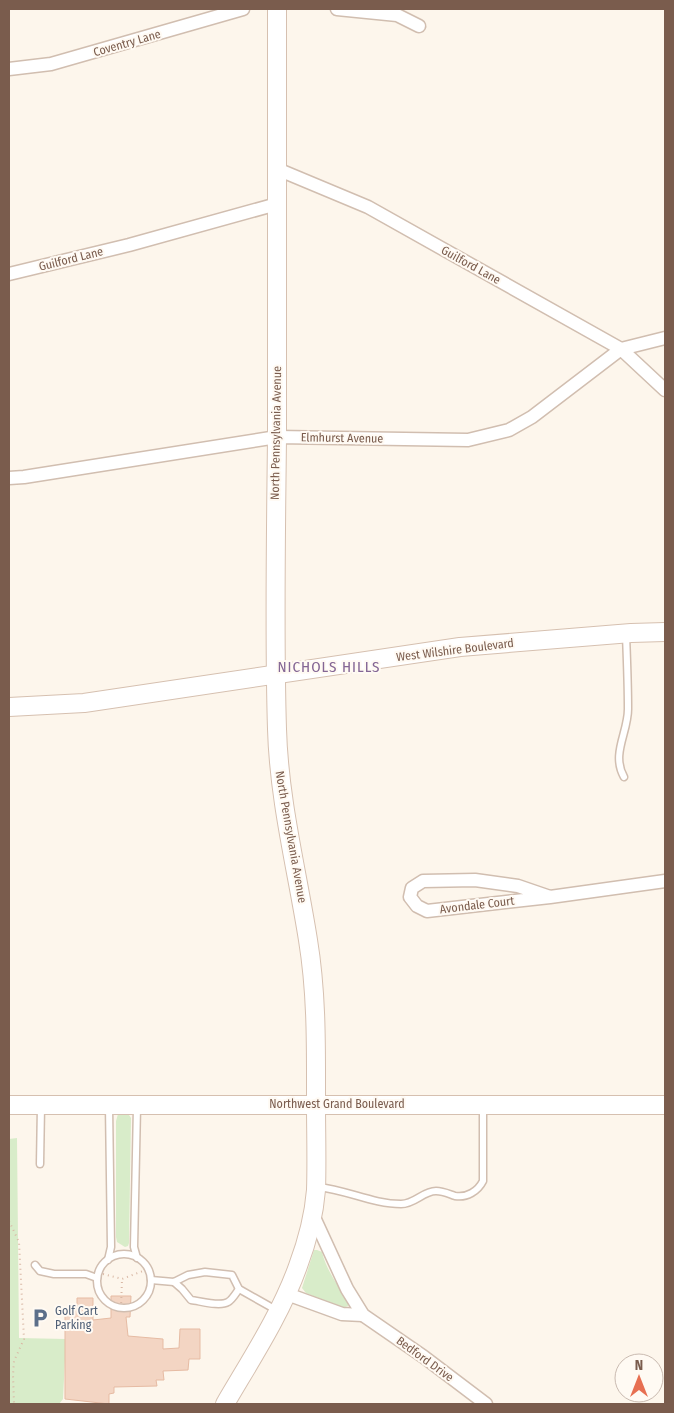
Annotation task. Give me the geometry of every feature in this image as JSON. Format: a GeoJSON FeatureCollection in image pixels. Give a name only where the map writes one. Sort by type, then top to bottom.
{"type":"FeatureCollection","features":[{"type":"Feature","properties":{"kind":"street","name":"Coventry Lane"},"geometry":{"type":"LineString","coordinates":[[9,69],[51,64],[243,9]]}},
{"type":"Feature","properties":{"kind":"street","name":"North Pennsylvania Avenue"},"geometry":{"type":"LineString","coordinates":[[224,1404],[287,1294],[304,1250],[316,1187],[314,992],[309,944],[288,835],[278,768],[276,675],[277,9]]}},
{"type":"Feature","properties":{"kind":"street"},"geometry":{"type":"LineString","coordinates":[[337,9],[397,15],[419,26]]}},
{"type":"Feature","properties":{"kind":"street","name":"Guilford Lane"},"geometry":{"type":"LineString","coordinates":[[276,169],[368,207],[621,349],[665,390]]}},
{"type":"Feature","properties":{"kind":"street","name":"Guilford Lane"},"geometry":{"type":"LineString","coordinates":[[9,274],[129,245],[277,204]]}},
{"type":"Feature","properties":{"kind":"street"},"geometry":{"type":"LineString","coordinates":[[621,349],[665,338]]}},
{"type":"Feature","properties":{"kind":"street","name":"Elmhurst Avenue"},"geometry":{"type":"LineString","coordinates":[[9,478],[276,437],[468,440],[510,430],[532,417],[621,349]]}},
{"type":"Feature","properties":{"kind":"street","name":"West Wilshire Boulevard"},"geometry":{"type":"LineString","coordinates":[[9,707],[84,702],[460,647],[665,632]]}},
{"type":"Feature","properties":{"kind":"street","name":"Avondale Court"},"geometry":{"type":"LineString","coordinates":[[550,897],[518,886],[474,880],[423,881],[412,888],[410,897],[417,906],[427,911],[550,897],[665,881]]}},
{"type":"Feature","properties":{"kind":"street","name":"Northwest Grand Boulevard"},"geometry":{"type":"LineString","coordinates":[[9,1105],[665,1105]]}},
{"type":"Feature","properties":{"kind":"street","name":"Bedford Drive"},"geometry":{"type":"LineString","coordinates":[[312,1213],[346,1289],[363,1315],[424,1357],[486,1404]]}},
{"type":"Feature","properties":{"kind":"street","name":"Bedford Drive"},"geometry":{"type":"LineString","coordinates":[[287,1294],[342,1314],[363,1315]]}},
{"type":"Feature","properties":{"kind":"lane"},"geometry":{"type":"LineString","coordinates":[[624,777],[620,770],[618,756],[620,743],[627,724],[628,710],[626,634]]}},
{"type":"Feature","properties":{"kind":"lane"},"geometry":{"type":"LineString","coordinates":[[40,1164],[41,1104]]}},
{"type":"Feature","properties":{"kind":"lane"},"geometry":{"type":"LineString","coordinates":[[108,1260],[111,1247],[109,1104]]}},
{"type":"Feature","properties":{"kind":"lane"},"geometry":{"type":"LineString","coordinates":[[137,1104],[134,1247],[137,1258]]}},
{"type":"Feature","properties":{"kind":"lane"},"geometry":{"type":"LineString","coordinates":[[316,1187],[332,1188],[375,1201],[399,1204],[412,1202],[434,1190],[457,1196],[469,1194],[480,1186],[483,1181],[483,1104]]}},
{"type":"Feature","properties":{"kind":"lane"},"geometry":{"type":"LineString","coordinates":[[122,1254],[137,1258],[148,1269],[150,1280],[148,1292],[135,1306],[121,1308],[109,1304],[103,1298],[97,1286],[98,1275],[102,1265],[115,1256],[122,1254]]}},
{"type":"Feature","properties":{"kind":"lane"},"geometry":{"type":"LineString","coordinates":[[35,1265],[40,1271],[54,1274],[98,1275]]}},
{"type":"Feature","properties":{"kind":"lane"},"geometry":{"type":"LineString","coordinates":[[150,1280],[174,1282],[188,1274],[204,1272],[232,1275],[240,1289],[278,1311]]}},
{"type":"Feature","properties":{"kind":"lane"},"geometry":{"type":"LineString","coordinates":[[174,1282],[191,1300],[207,1303],[221,1304],[228,1302],[240,1289]]}},
{"type":"Feature","properties":{"kind":"path"},"geometry":{"type":"LineString","coordinates":[[9,1221],[19,1242],[24,1339],[14,1361],[14,1404]]}},
{"type":"Feature","properties":{"kind":"path"},"geometry":{"type":"LineString","coordinates":[[98,1275],[122,1279],[148,1269]]}},
{"type":"Feature","properties":{"kind":"path"},"geometry":{"type":"LineString","coordinates":[[121,1308],[122,1279]]}},
{"type":"Feature","properties":{"kind":"green space"},"geometry":{"type":"Polygon","coordinates":[[[127,1112],[131,1118],[129,1243],[125,1247],[117,1242],[116,1237],[116,1121],[118,1114],[127,1112]]]}},
{"type":"Feature","properties":{"kind":"green space"},"geometry":{"type":"Polygon","coordinates":[[[17,1138],[19,1338],[66,1339],[63,1399],[59,1404],[9,1404],[9,1139],[17,1138]]]}},
{"type":"Feature","properties":{"kind":"green space"},"geometry":{"type":"Polygon","coordinates":[[[314,1250],[322,1252],[330,1272],[349,1303],[348,1306],[342,1308],[306,1293],[302,1288],[314,1250]]]}},
{"type":"Feature","properties":{"kind":"building"},"geometry":{"type":"Polygon","coordinates":[[[111,1296],[131,1296],[130,1317],[126,1317],[128,1336],[163,1339],[163,1349],[179,1348],[180,1329],[200,1329],[200,1359],[189,1359],[188,1370],[163,1371],[164,1380],[156,1380],[157,1386],[114,1387],[114,1393],[109,1394],[109,1404],[65,1399],[65,1309],[77,1309],[77,1298],[93,1298],[93,1320],[111,1318],[111,1296]]]}},
{"type":"Feature","properties":{"kind":"place","name":"Golf Cart Parking"},"geometry":{"type":"Point","coordinates":[40,1318]}},
{"type":"Feature","properties":{"kind":"district","name":"NICHOLS HILLS"},"geometry":{"type":"Point","coordinates":[329,667]}}]}
